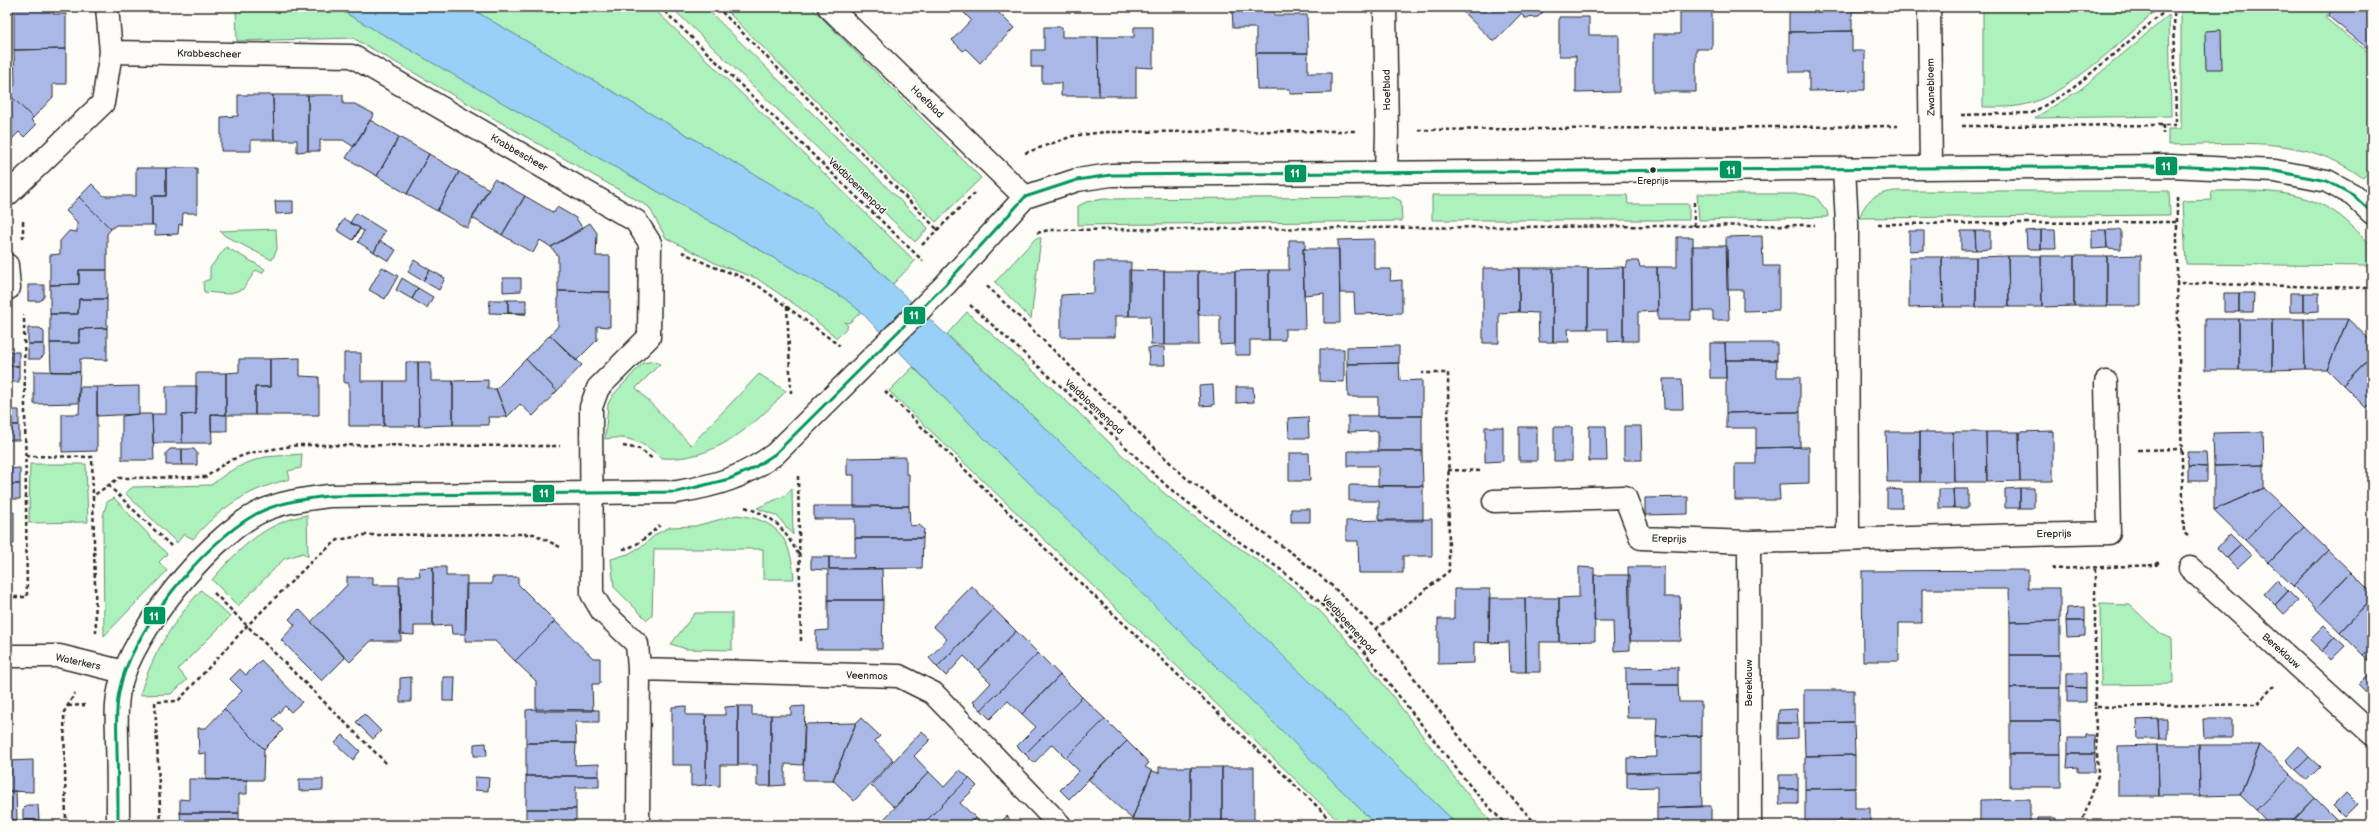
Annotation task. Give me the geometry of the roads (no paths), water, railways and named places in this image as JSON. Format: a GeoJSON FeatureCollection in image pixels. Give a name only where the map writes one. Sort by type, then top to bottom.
{"type":"FeatureCollection","features":[{"type":"Feature","properties":{"kind":"street"},"geometry":{"type":"LineString","coordinates":[[7,195],[103,104],[111,52],[107,7]]}},
{"type":"Feature","properties":{"kind":"street","name":"Hoefblad"},"geometry":{"type":"LineString","coordinates":[[829,7],[1025,197]]}},
{"type":"Feature","properties":{"kind":"street","name":"Hoefblad"},"geometry":{"type":"LineString","coordinates":[[1385,7],[1387,132],[1386,173]]}},
{"type":"Feature","properties":{"kind":"street","name":"Zwanebloem"},"geometry":{"type":"LineString","coordinates":[[1929,7],[1932,115],[1931,167]]}},
{"type":"Feature","properties":{"kind":"street","name":"Krabbescheer"},"geometry":{"type":"LineString","coordinates":[[111,52],[352,56],[636,221],[650,243],[648,337],[598,388],[591,407],[593,446],[591,494]]}},
{"type":"Feature","properties":{"kind":"street"},"geometry":{"type":"LineString","coordinates":[[118,825],[117,704],[124,672],[137,642],[152,618],[193,570],[234,528],[257,514],[278,505],[329,496],[677,492],[717,485],[755,469],[775,454],[945,285],[1025,197],[1077,180],[1111,175],[2170,166],[2274,171],[2327,181],[2353,194],[2372,214]]}},
{"type":"Feature","properties":{"kind":"street"},"geometry":{"type":"LineString","coordinates":[[1844,168],[1847,224],[1848,539]]}},
{"type":"Feature","properties":{"kind":"street"},"geometry":{"type":"LineString","coordinates":[[7,265],[9,288]]}},
{"type":"Feature","properties":{"kind":"street","name":"Ereprijs"},"geometry":{"type":"LineString","coordinates":[[1494,500],[1625,497],[1641,538],[1749,542],[2109,533],[2106,382]]}},
{"type":"Feature","properties":{"kind":"street"},"geometry":{"type":"LineString","coordinates":[[591,494],[592,594],[602,611],[637,644],[639,669],[638,825]]}},
{"type":"Feature","properties":{"kind":"street","name":"Bereklauw"},"geometry":{"type":"LineString","coordinates":[[1749,542],[1750,825]]}},
{"type":"Feature","properties":{"kind":"street","name":"Bereklauw"},"geometry":{"type":"LineString","coordinates":[[2190,568],[2372,734]]}},
{"type":"Feature","properties":{"kind":"street","name":"Waterkers"},"geometry":{"type":"LineString","coordinates":[[7,656],[59,656],[124,672]]}},
{"type":"Feature","properties":{"kind":"street","name":"Veenmos"},"geometry":{"type":"LineString","coordinates":[[639,669],[899,676],[932,693],[1060,825]]}},
{"type":"Feature","properties":{"kind":"water"},"geometry":{"type":"Polygon","coordinates":[[[335,7],[468,7],[812,208],[1153,530],[1458,825],[1376,825],[988,442],[861,312],[844,298],[335,7]]]}},
{"type":"Feature","properties":{"kind":"place","name":"Ereprijs"},"geometry":{"type":"Point","coordinates":[1653,170]}}]}
